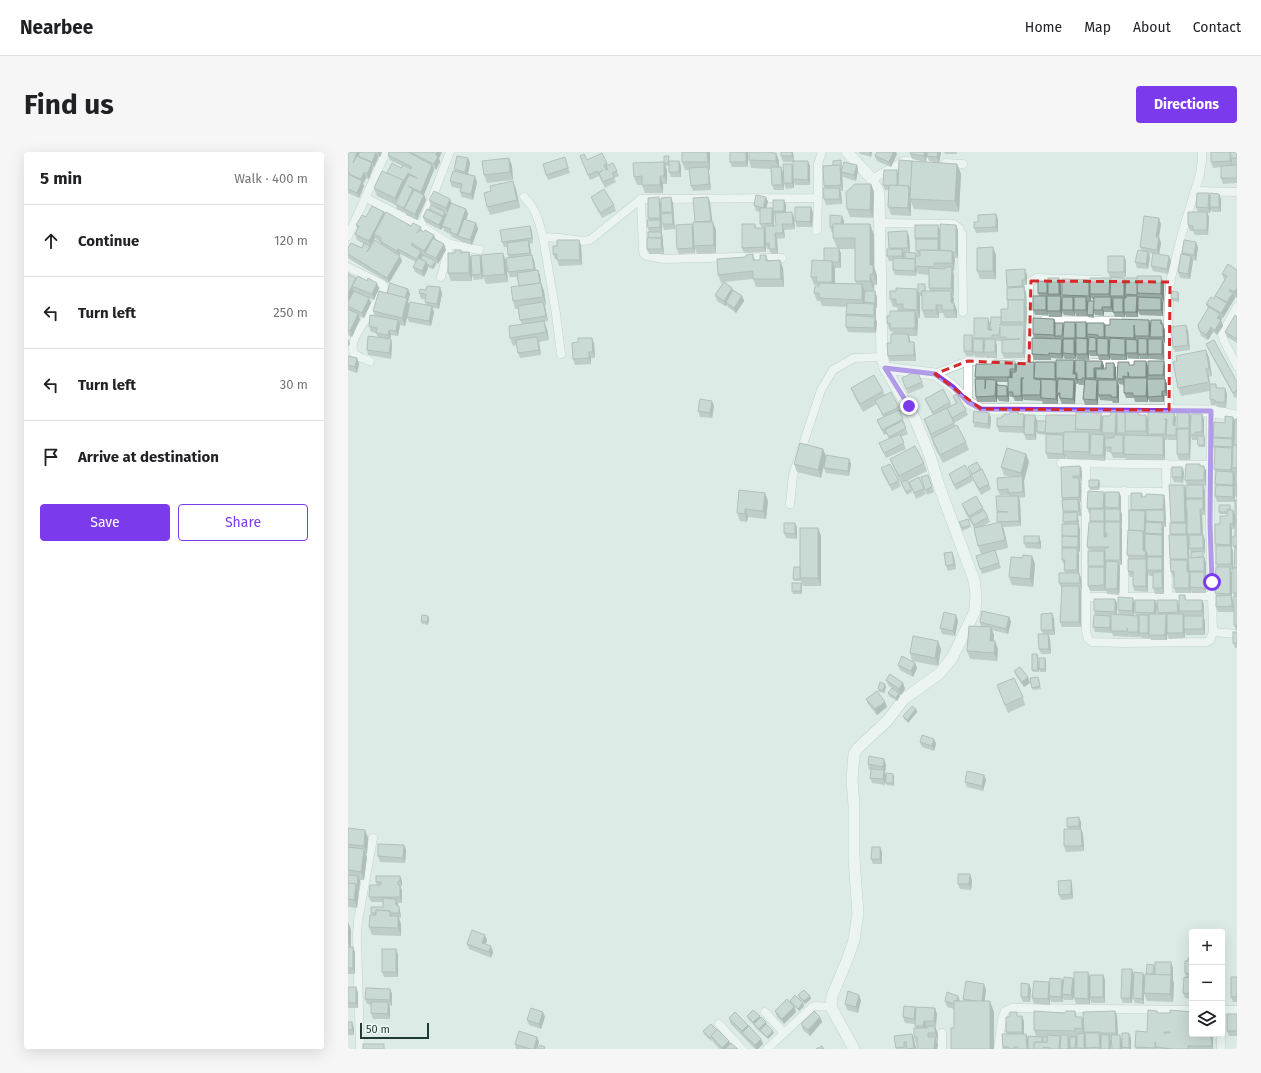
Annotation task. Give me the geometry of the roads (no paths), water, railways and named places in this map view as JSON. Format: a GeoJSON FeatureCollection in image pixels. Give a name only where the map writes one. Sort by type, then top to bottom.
{"type":"FeatureCollection","features":[{"type":"Feature","properties":{"kind":"street"},"geometry":{"type":"LineString","coordinates":[[348,236],[386,152]]}},
{"type":"Feature","properties":{"kind":"street"},"geometry":{"type":"LineString","coordinates":[[421,226],[450,152]]}},
{"type":"Feature","properties":{"kind":"street"},"geometry":{"type":"LineString","coordinates":[[817,230],[818,164],[822,152]]}},
{"type":"Feature","properties":{"kind":"street"},"geometry":{"type":"LineString","coordinates":[[847,152],[872,179],[879,193],[882,357],[885,368],[915,419],[930,456],[941,492],[974,580],[976,595],[975,611],[952,658],[940,673],[904,699],[887,721],[858,748],[854,754],[852,780],[854,805],[854,859],[858,912],[854,940],[834,991],[831,1006],[854,1049]]}},
{"type":"Feature","properties":{"kind":"street"},"geometry":{"type":"LineString","coordinates":[[1169,410],[1168,363],[1164,321],[1167,282],[1196,191],[1200,174],[1202,152]]}},
{"type":"Feature","properties":{"kind":"street"},"geometry":{"type":"LineString","coordinates":[[872,179],[904,161],[963,164]]}},
{"type":"Feature","properties":{"kind":"street"},"geometry":{"type":"LineString","coordinates":[[1196,191],[1237,192]]}},
{"type":"Feature","properties":{"kind":"street"},"geometry":{"type":"LineString","coordinates":[[524,197],[536,214],[543,237],[561,354]]}},
{"type":"Feature","properties":{"kind":"street"},"geometry":{"type":"LineString","coordinates":[[366,198],[421,226],[450,244],[479,250]]}},
{"type":"Feature","properties":{"kind":"street"},"geometry":{"type":"LineString","coordinates":[[543,237],[583,241],[590,240],[641,199],[818,198]]}},
{"type":"Feature","properties":{"kind":"street"},"geometry":{"type":"LineString","coordinates":[[641,199],[643,250],[644,254],[647,256],[664,259],[782,258]]}},
{"type":"Feature","properties":{"kind":"street"},"geometry":{"type":"LineString","coordinates":[[880,224],[954,224],[957,226],[962,234],[963,312]]}},
{"type":"Feature","properties":{"kind":"street"},"geometry":{"type":"LineString","coordinates":[[441,277],[450,244]]}},
{"type":"Feature","properties":{"kind":"street"},"geometry":{"type":"LineString","coordinates":[[348,267],[384,286],[383,291],[355,337],[352,345],[352,352],[356,356],[370,361]]}},
{"type":"Feature","properties":{"kind":"street"},"geometry":{"type":"LineString","coordinates":[[885,368],[935,374],[968,361],[1033,364],[1029,320],[1029,284],[1034,279],[1107,280]]}},
{"type":"Feature","properties":{"kind":"street"},"geometry":{"type":"LineString","coordinates":[[1237,307],[1222,334],[1237,366]]}},
{"type":"Feature","properties":{"kind":"street"},"geometry":{"type":"LineString","coordinates":[[1029,320],[1129,321]]}},
{"type":"Feature","properties":{"kind":"street"},"geometry":{"type":"LineString","coordinates":[[790,504],[792,475],[821,390],[833,370],[854,358],[882,357]]}},
{"type":"Feature","properties":{"kind":"street"},"geometry":{"type":"LineString","coordinates":[[968,361],[968,402]]}},
{"type":"Feature","properties":{"kind":"street"},"geometry":{"type":"LineString","coordinates":[[1083,363],[1168,363]]}},
{"type":"Feature","properties":{"kind":"street"},"geometry":{"type":"LineString","coordinates":[[935,374],[953,387],[968,402],[981,409],[1169,410],[1235,413]]}},
{"type":"Feature","properties":{"kind":"street"},"geometry":{"type":"LineString","coordinates":[[1086,463],[1086,635],[1092,642],[1207,642],[1210,640],[1213,632],[1210,524],[1211,411]]}},
{"type":"Feature","properties":{"kind":"street"},"geometry":{"type":"LineString","coordinates":[[1061,463],[1211,465]]}},
{"type":"Feature","properties":{"kind":"street"},"geometry":{"type":"LineString","coordinates":[[1166,464],[1168,598]]}},
{"type":"Feature","properties":{"kind":"street"},"geometry":{"type":"LineString","coordinates":[[1086,491],[1166,492]]}},
{"type":"Feature","properties":{"kind":"street"},"geometry":{"type":"LineString","coordinates":[[1124,491],[1124,598]]}},
{"type":"Feature","properties":{"kind":"street"},"geometry":{"type":"LineString","coordinates":[[1086,597],[1168,598],[1212,596]]}},
{"type":"Feature","properties":{"kind":"street"},"geometry":{"type":"LineString","coordinates":[[1213,632],[1237,634]]}},
{"type":"Feature","properties":{"kind":"street"},"geometry":{"type":"LineString","coordinates":[[360,1049],[357,949],[358,920],[373,838]]}},
{"type":"Feature","properties":{"kind":"street"},"geometry":{"type":"LineString","coordinates":[[348,988],[359,987]]}},
{"type":"Feature","properties":{"kind":"street"},"geometry":{"type":"LineString","coordinates":[[767,1049],[815,1006],[831,1006]]}},
{"type":"Feature","properties":{"kind":"street"},"geometry":{"type":"LineString","coordinates":[[998,1049],[1002,1019],[1005,1011],[1011,1008],[1189,1010]]}},
{"type":"Feature","properties":{"kind":"street"},"geometry":{"type":"LineString","coordinates":[[1225,1010],[1237,1010]]}},
{"type":"Feature","properties":{"kind":"street"},"geometry":{"type":"LineString","coordinates":[[765,1012],[784,1033]]}},
{"type":"Feature","properties":{"kind":"street"},"geometry":{"type":"LineString","coordinates":[[719,1024],[742,1049]]}},
{"type":"Feature","properties":{"kind":"street"},"geometry":{"type":"LineString","coordinates":[[942,1033],[942,1049]]}},
{"type":"Feature","properties":{"kind":"street"},"geometry":{"type":"LineString","coordinates":[[1221,1037],[1221,1049]]}}]}
